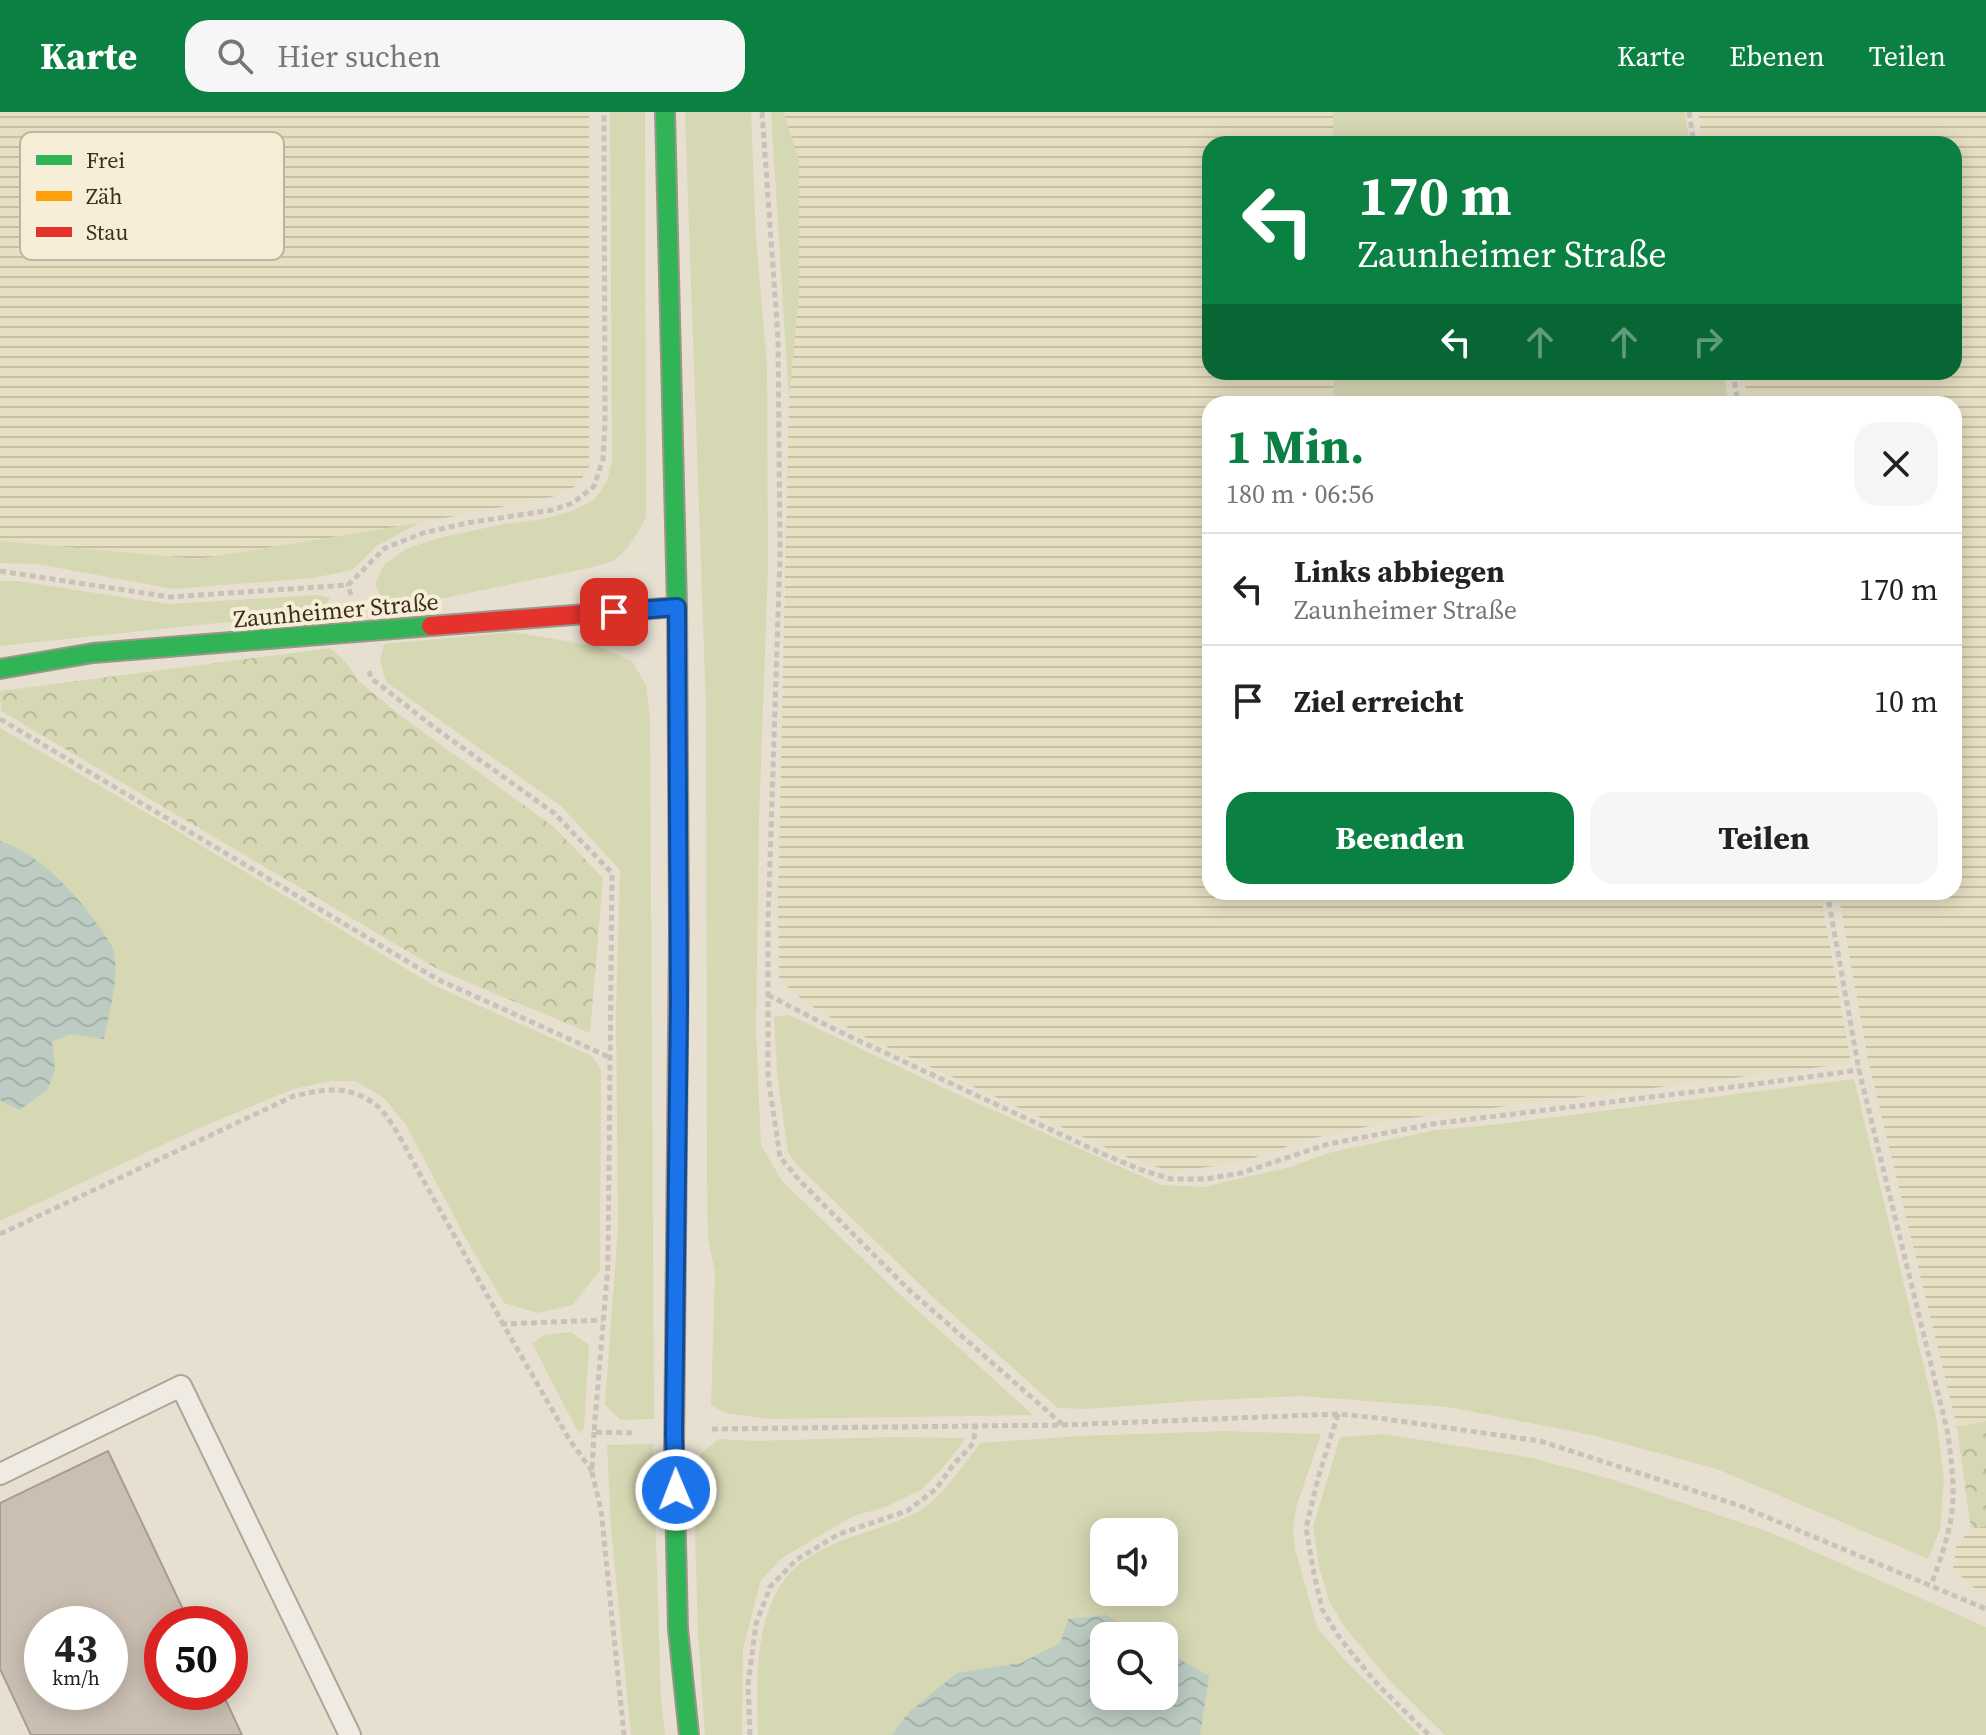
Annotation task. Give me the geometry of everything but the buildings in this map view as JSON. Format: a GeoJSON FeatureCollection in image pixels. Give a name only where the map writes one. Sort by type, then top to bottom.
{"type":"FeatureCollection","features":[{"type":"Feature","properties":{"kind":"main road"},"geometry":{"type":"LineString","coordinates":[[665,112],[677,607],[679,1018],[674,1435],[678,1629],[689,1735]]}},
{"type":"Feature","properties":{"kind":"main road","name":"Zaunheimer Straße"},"geometry":{"type":"LineString","coordinates":[[0,669],[93,653],[677,607]]}},
{"type":"Feature","properties":{"kind":"lane"},"geometry":{"type":"LineString","coordinates":[[0,1474],[181,1386],[350,1735]]}},
{"type":"Feature","properties":{"kind":"path"},"geometry":{"type":"LineString","coordinates":[[0,571],[170,597],[348,585],[385,548],[423,533],[552,510],[573,503],[594,486],[603,459],[604,112]]}},
{"type":"Feature","properties":{"kind":"path"},"geometry":{"type":"LineString","coordinates":[[762,112],[778,338],[780,555],[768,922],[768,1077],[780,1157],[907,1288],[1063,1425]]}},
{"type":"Feature","properties":{"kind":"path"},"geometry":{"type":"LineString","coordinates":[[1689,112],[1693,136]]}},
{"type":"Feature","properties":{"kind":"path"},"geometry":{"type":"LineString","coordinates":[[348,585],[371,678],[554,813],[612,873],[608,1265],[592,1472],[601,1510],[624,1735]]}},
{"type":"Feature","properties":{"kind":"path"},"geometry":{"type":"LineString","coordinates":[[0,719],[437,979],[609,1057]]}},
{"type":"Feature","properties":{"kind":"path"},"geometry":{"type":"LineString","coordinates":[[1828,900],[1859,1070],[1948,1434],[1953,1480],[1952,1512],[1944,1549],[1931,1585]]}},
{"type":"Feature","properties":{"kind":"path"},"geometry":{"type":"LineString","coordinates":[[768,995],[836,1030],[1103,1154],[1171,1179],[1206,1179],[1241,1173],[1328,1144],[1432,1124],[1859,1070]]}},
{"type":"Feature","properties":{"kind":"path"},"geometry":{"type":"LineString","coordinates":[[0,1234],[294,1096],[321,1090],[358,1094],[380,1106],[405,1146],[503,1324],[569,1439],[592,1472]]}},
{"type":"Feature","properties":{"kind":"path"},"geometry":{"type":"LineString","coordinates":[[503,1324],[603,1320]]}},
{"type":"Feature","properties":{"kind":"path"},"geometry":{"type":"LineString","coordinates":[[594,1432],[674,1435],[718,1428],[975,1427],[1338,1414],[1378,1418],[1540,1441],[1738,1505],[1986,1609]]}},
{"type":"Feature","properties":{"kind":"path"},"geometry":{"type":"LineString","coordinates":[[1338,1414],[1306,1528],[1322,1609],[1337,1634],[1379,1686],[1429,1735]]}},
{"type":"Feature","properties":{"kind":"path"},"geometry":{"type":"LineString","coordinates":[[750,1735],[748,1684],[756,1624],[770,1587],[796,1560],[839,1534],[907,1511],[936,1489],[971,1446],[975,1427]]}},
{"type":"Feature","properties":{"kind":"shaded area"},"geometry":{"type":"Polygon","coordinates":[[[0,112],[589,112],[589,467],[578,485],[552,497],[419,523],[198,559],[0,541],[0,112]]]}},
{"type":"Feature","properties":{"kind":"shaded area"},"geometry":{"type":"Polygon","coordinates":[[[783,112],[1333,112],[1333,136],[1202,136],[1202,380],[1334,380],[1333,396],[1202,396],[1202,900],[1821,900],[1851,1063],[1403,1119],[1309,1139],[1242,1162],[1172,1172],[1129,1158],[861,1035],[806,1003],[779,979],[778,899],[789,400],[799,294],[799,161],[783,112]]]}},
{"type":"Feature","properties":{"kind":"shaded area"},"geometry":{"type":"Polygon","coordinates":[[[1698,112],[1986,112],[1986,1421],[1957,1427],[1868,1060],[1839,900],[1962,900],[1962,396],[1747,396],[1744,380],[1962,380],[1962,136],[1702,136],[1698,112]]]}},
{"type":"Feature","properties":{"kind":"shaded area"},"geometry":{"type":"Polygon","coordinates":[[[1986,1526],[1986,1593],[1973,1587],[1953,1569],[1956,1547],[1971,1529],[1986,1526]]]}},
{"type":"Feature","properties":{"kind":"green space"},"geometry":{"type":"Polygon","coordinates":[[[610,112],[645,112],[646,517],[625,551],[613,561],[416,604],[393,606],[383,601],[375,584],[384,565],[408,548],[443,537],[572,511],[594,500],[607,481],[612,462],[610,112]]]}},
{"type":"Feature","properties":{"kind":"green space"},"geometry":{"type":"Polygon","coordinates":[[[685,112],[751,112],[756,238],[767,365],[768,566],[759,819],[756,1030],[761,1145],[782,1181],[895,1290],[1033,1415],[769,1419],[725,1413],[711,1405],[715,1272],[708,1239],[707,1178],[706,708],[685,112]]]}},
{"type":"Feature","properties":{"kind":"green space"},"geometry":{"type":"Polygon","coordinates":[[[771,112],[783,112],[799,161],[799,294],[789,400],[771,112]]]}},
{"type":"Feature","properties":{"kind":"green space"},"geometry":{"type":"Polygon","coordinates":[[[1333,112],[1685,112],[1689,136],[1333,136],[1333,112]]]}},
{"type":"Feature","properties":{"kind":"green space"},"geometry":{"type":"Polygon","coordinates":[[[1334,380],[1724,380],[1728,396],[1333,396],[1334,380]]]}},
{"type":"Feature","properties":{"kind":"green space"},"geometry":{"type":"Polygon","coordinates":[[[419,523],[377,546],[352,570],[313,578],[174,589],[36,564],[0,563],[0,541],[198,559],[419,523]]]}},
{"type":"Feature","properties":{"kind":"green space"},"geometry":{"type":"Polygon","coordinates":[[[0,581],[168,604],[317,595],[330,598],[323,609],[304,614],[0,646],[0,581]]]}},
{"type":"Feature","properties":{"kind":"green space"},"geometry":{"type":"Polygon","coordinates":[[[514,632],[599,647],[632,661],[646,685],[650,719],[654,1419],[621,1420],[605,1405],[618,1228],[616,1012],[620,870],[561,806],[386,682],[380,660],[384,644],[514,632]]]}},
{"type":"Feature","properties":{"kind":"green space"},"geometry":{"type":"Polygon","coordinates":[[[330,648],[346,662],[358,680],[397,713],[554,827],[603,878],[590,1033],[441,971],[1,711],[0,691],[330,648]]]}},
{"type":"Feature","properties":{"kind":"green space"},"geometry":{"type":"Polygon","coordinates":[[[0,728],[433,985],[592,1056],[601,1070],[600,1270],[573,1305],[538,1313],[504,1303],[466,1239],[406,1125],[383,1097],[355,1081],[332,1081],[293,1089],[190,1132],[0,1221],[0,728]]]}},
{"type":"Feature","properties":{"kind":"green space"},"geometry":{"type":"Polygon","coordinates":[[[789,1015],[1161,1185],[1204,1187],[1290,1167],[1332,1152],[1436,1130],[1854,1079],[1936,1417],[1944,1480],[1940,1529],[1928,1559],[1717,1469],[1592,1435],[1448,1407],[1301,1396],[1058,1408],[935,1299],[798,1166],[788,1152],[777,1073],[774,1017],[789,1015]]]}},
{"type":"Feature","properties":{"kind":"green space"},"geometry":{"type":"Polygon","coordinates":[[[571,1332],[589,1345],[584,1428],[579,1434],[532,1343],[545,1335],[571,1332]]]}},
{"type":"Feature","properties":{"kind":"green space"},"geometry":{"type":"Polygon","coordinates":[[[1986,1421],[1986,1526],[1971,1529],[1957,1427],[1986,1421]]]}},
{"type":"Feature","properties":{"kind":"green space"},"geometry":{"type":"Polygon","coordinates":[[[1225,1431],[1321,1434],[1297,1505],[1293,1527],[1295,1549],[1317,1627],[1342,1657],[1420,1735],[758,1735],[762,1635],[774,1597],[784,1580],[808,1558],[831,1545],[898,1521],[929,1504],[980,1443],[1225,1431]]]}},
{"type":"Feature","properties":{"kind":"green space"},"geometry":{"type":"Polygon","coordinates":[[[1385,1434],[1532,1458],[1614,1480],[1772,1533],[1986,1627],[1986,1735],[1445,1735],[1393,1684],[1346,1629],[1330,1603],[1320,1571],[1313,1527],[1340,1437],[1385,1434]]]}},
{"type":"Feature","properties":{"kind":"green space"},"geometry":{"type":"Polygon","coordinates":[[[966,1438],[921,1490],[883,1508],[856,1515],[822,1534],[782,1558],[761,1580],[743,1649],[742,1735],[705,1735],[698,1634],[693,1464],[718,1439],[757,1441],[966,1438]]]}},
{"type":"Feature","properties":{"kind":"green space"},"geometry":{"type":"Polygon","coordinates":[[[653,1444],[661,1699],[665,1735],[631,1735],[611,1527],[607,1445],[653,1444]]]}},
{"type":"Feature","properties":{"kind":"water"},"geometry":{"type":"Polygon","coordinates":[[[0,841],[31,856],[58,878],[109,942],[115,964],[113,996],[104,1039],[72,1034],[52,1041],[55,1070],[47,1090],[19,1110],[0,1100],[0,841]]]}},
{"type":"Feature","properties":{"kind":"water"},"geometry":{"type":"Polygon","coordinates":[[[1106,1615],[1118,1622],[1090,1622],[1090,1710],[1178,1710],[1178,1658],[1209,1676],[1200,1735],[892,1735],[909,1712],[957,1673],[1021,1663],[1060,1643],[1068,1619],[1106,1615]]]}},
{"type":"Feature","properties":{"kind":"traffic: fast"},"geometry":{"type":"LineString","coordinates":[[665,112],[677,607],[679,931]]}},
{"type":"Feature","properties":{"kind":"traffic: fast"},"geometry":{"type":"LineString","coordinates":[[0,669],[93,653],[431,626]]}},
{"type":"Feature","properties":{"kind":"traffic: fast"},"geometry":{"type":"LineString","coordinates":[[674,1455],[678,1629],[689,1735]]}},
{"type":"Feature","properties":{"kind":"traffic: slow"},"geometry":{"type":"LineString","coordinates":[[674,1455],[679,931]]}},
{"type":"Feature","properties":{"kind":"traffic: jam"},"geometry":{"type":"LineString","coordinates":[[431,626],[677,607]]}},
{"type":"Feature","properties":{"kind":"route"},"geometry":{"type":"LineString","coordinates":[[614,612],[677,607],[679,1003],[676,1490]]}}]}
